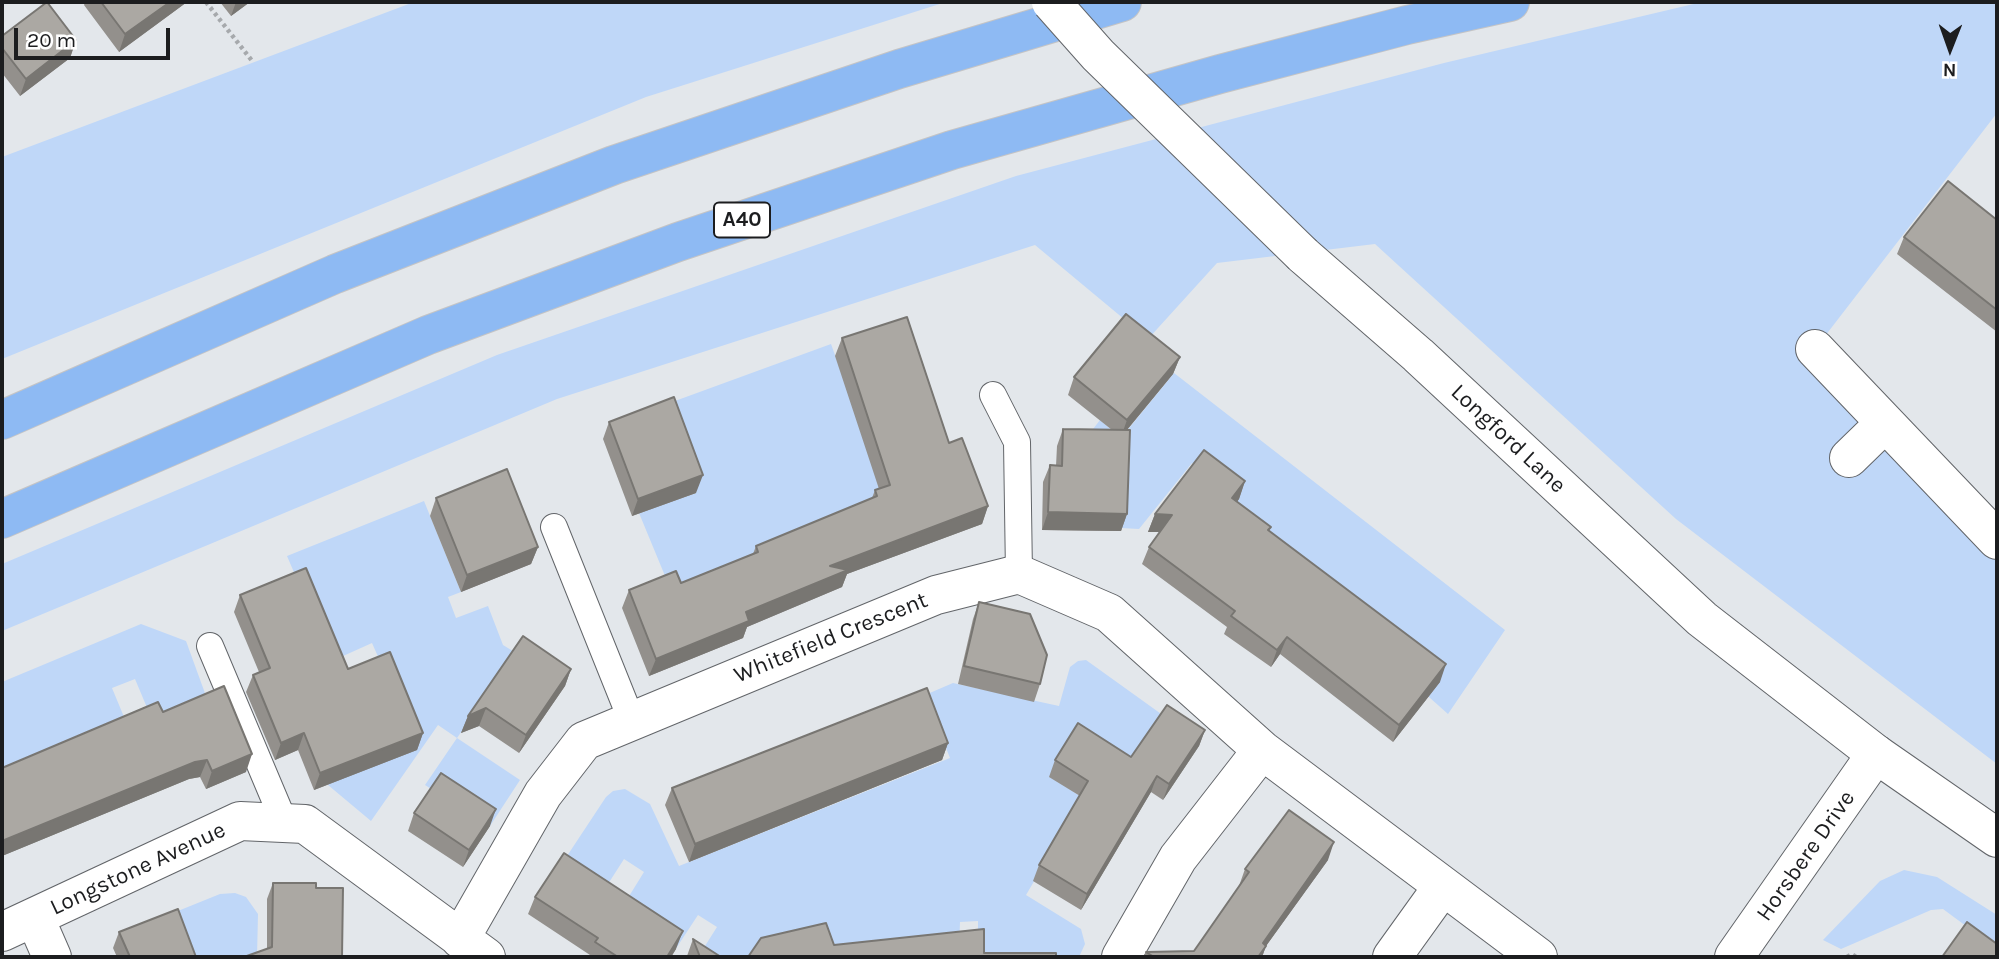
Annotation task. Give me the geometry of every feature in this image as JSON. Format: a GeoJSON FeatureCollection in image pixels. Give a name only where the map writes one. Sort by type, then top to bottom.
{"type":"FeatureCollection","features":[{"type":"Feature","properties":{"kind":"highway"},"geometry":{"type":"LineString","coordinates":[[2,420],[335,274],[614,164],[900,69],[1122,2]]}},
{"type":"Feature","properties":{"kind":"highway","name":"A40"},"geometry":{"type":"LineString","coordinates":[[2,519],[429,335],[678,242],[965,146],[1220,74],[1407,25],[1510,2]]}},
{"type":"Feature","properties":{"kind":"street","name":"Longford Lane"},"geometry":{"type":"LineString","coordinates":[[1051,2],[1098,55],[1303,255],[1419,355],[1702,619],[1876,754],[1997,838]]}},
{"type":"Feature","properties":{"kind":"street"},"geometry":{"type":"LineString","coordinates":[[1815,349],[1997,540]]}},
{"type":"Feature","properties":{"kind":"street"},"geometry":{"type":"LineString","coordinates":[[1849,458],[1885,423]]}},
{"type":"Feature","properties":{"kind":"street"},"geometry":{"type":"LineString","coordinates":[[1019,574],[1109,613],[1262,750],[1538,957]]}},
{"type":"Feature","properties":{"kind":"street","name":"Whitefield Crescent"},"geometry":{"type":"LineString","coordinates":[[473,948],[543,794],[584,741],[631,719],[936,595],[1019,574]]}},
{"type":"Feature","properties":{"kind":"street"},"geometry":{"type":"LineString","coordinates":[[1121,957],[1178,858],[1262,750]]}},
{"type":"Feature","properties":{"kind":"street","name":"Horsbere Drive"},"geometry":{"type":"LineString","coordinates":[[1734,957],[1876,754]]}},
{"type":"Feature","properties":{"kind":"street","name":"Longstone Avenue"},"geometry":{"type":"LineString","coordinates":[[18,925],[240,821],[305,824],[473,948]]}},
{"type":"Feature","properties":{"kind":"street"},"geometry":{"type":"LineString","coordinates":[[1392,957],[1443,886]]}},
{"type":"Feature","properties":{"kind":"street"},"geometry":{"type":"LineString","coordinates":[[18,925],[52,957]]}},
{"type":"Feature","properties":{"kind":"lane"},"geometry":{"type":"LineString","coordinates":[[992,395],[1017,442],[1019,574]]}},
{"type":"Feature","properties":{"kind":"lane"},"geometry":{"type":"LineString","coordinates":[[554,527],[631,719]]}},
{"type":"Feature","properties":{"kind":"lane"},"geometry":{"type":"LineString","coordinates":[[210,646],[285,824]]}},
{"type":"Feature","properties":{"kind":"path"},"geometry":{"type":"LineString","coordinates":[[206,2],[253,62]]}},
{"type":"Feature","properties":{"kind":"path"},"geometry":{"type":"LineString","coordinates":[[1847,957],[1852,954],[1856,957]]}},
{"type":"Feature","properties":{"kind":"shaded area"},"geometry":{"type":"Polygon","coordinates":[[[414,2],[946,2],[646,97],[2,359],[2,157],[414,2]]]}},
{"type":"Feature","properties":{"kind":"shaded area"},"geometry":{"type":"Polygon","coordinates":[[[1702,2],[1997,2],[1997,113],[1815,349],[1997,562],[1997,764],[1676,519],[1375,244],[1217,263],[1148,339],[1035,245],[557,399],[2,631],[2,564],[497,355],[1016,176],[1444,63],[1702,2]]]}},
{"type":"Feature","properties":{"kind":"shaded area"},"geometry":{"type":"Polygon","coordinates":[[[831,344],[849,394],[914,491],[675,600],[639,513],[696,493],[664,405],[831,344]]]}},
{"type":"Feature","properties":{"kind":"shaded area"},"geometry":{"type":"Polygon","coordinates":[[[1174,373],[1505,630],[1448,714],[1226,516],[1238,499],[1192,463],[1139,529],[1121,528],[1090,433],[1100,420],[1121,438],[1174,373]]]}},
{"type":"Feature","properties":{"kind":"shaded area"},"geometry":{"type":"Polygon","coordinates":[[[424,501],[461,592],[448,597],[456,618],[488,606],[503,645],[516,653],[457,738],[438,725],[371,821],[328,785],[391,686],[372,643],[332,661],[287,556],[424,501]]]}},
{"type":"Feature","properties":{"kind":"shaded area"},"geometry":{"type":"Polygon","coordinates":[[[141,624],[186,641],[210,707],[156,729],[135,679],[112,688],[129,729],[2,782],[2,682],[141,624]]]}},
{"type":"Feature","properties":{"kind":"shaded area"},"geometry":{"type":"Polygon","coordinates":[[[1086,660],[1164,716],[1125,774],[1049,776],[1083,798],[1026,895],[1081,929],[1085,944],[1079,957],[978,957],[978,921],[960,922],[959,947],[776,957],[698,957],[717,927],[698,915],[675,950],[618,914],[644,872],[624,859],[608,884],[567,856],[606,797],[613,791],[625,789],[650,804],[679,866],[950,758],[925,695],[953,683],[1059,706],[1070,667],[1078,661],[1086,660]]]}},
{"type":"Feature","properties":{"kind":"shaded area"},"geometry":{"type":"Polygon","coordinates":[[[457,738],[520,780],[490,826],[425,785],[457,738]]]}},
{"type":"Feature","properties":{"kind":"shaded area"},"geometry":{"type":"Polygon","coordinates":[[[1904,870],[1937,877],[1997,915],[1997,949],[1943,909],[1931,910],[1841,949],[1823,940],[1880,881],[1904,870]]]}},
{"type":"Feature","properties":{"kind":"shaded area"},"geometry":{"type":"Polygon","coordinates":[[[235,893],[246,897],[258,914],[257,957],[184,957],[168,915],[220,894],[235,893]]]}},
{"type":"Feature","properties":{"kind":"building"},"geometry":{"type":"Polygon","coordinates":[[[47,2],[76,40],[26,79],[2,48],[2,36],[47,2]]]}},
{"type":"Feature","properties":{"kind":"building"},"geometry":{"type":"Polygon","coordinates":[[[101,2],[170,2],[125,34],[101,2]]]}},
{"type":"Feature","properties":{"kind":"building"},"geometry":{"type":"Polygon","coordinates":[[[1948,181],[1997,220],[1997,310],[1904,237],[1948,181]]]}},
{"type":"Feature","properties":{"kind":"building"},"geometry":{"type":"Polygon","coordinates":[[[1126,314],[1180,357],[1127,420],[1074,377],[1126,314]]]}},
{"type":"Feature","properties":{"kind":"building"},"geometry":{"type":"Polygon","coordinates":[[[907,317],[949,443],[962,438],[988,506],[830,566],[848,570],[746,612],[749,621],[656,659],[629,590],[676,571],[681,583],[758,552],[756,546],[877,496],[875,490],[890,485],[842,338],[907,317]]]}},
{"type":"Feature","properties":{"kind":"building"},"geometry":{"type":"Polygon","coordinates":[[[674,397],[703,475],[638,499],[609,422],[674,397]]]}},
{"type":"Feature","properties":{"kind":"building"},"geometry":{"type":"Polygon","coordinates":[[[1063,429],[1130,430],[1127,514],[1048,512],[1050,465],[1062,466],[1063,429]]]}},
{"type":"Feature","properties":{"kind":"building"},"geometry":{"type":"Polygon","coordinates":[[[1204,450],[1245,481],[1232,498],[1271,527],[1268,530],[1446,664],[1399,725],[1287,637],[1277,650],[1231,616],[1235,611],[1149,547],[1172,515],[1155,514],[1204,450]]]}},
{"type":"Feature","properties":{"kind":"building"},"geometry":{"type":"Polygon","coordinates":[[[507,469],[538,547],[467,575],[436,498],[507,469]]]}},
{"type":"Feature","properties":{"kind":"building"},"geometry":{"type":"Polygon","coordinates":[[[306,568],[348,669],[390,652],[423,733],[320,773],[304,733],[281,743],[253,675],[270,668],[240,595],[306,568]]]}},
{"type":"Feature","properties":{"kind":"building"},"geometry":{"type":"Polygon","coordinates":[[[979,602],[1030,614],[1047,655],[1040,684],[964,666],[979,602]]]}},
{"type":"Feature","properties":{"kind":"building"},"geometry":{"type":"Polygon","coordinates":[[[523,636],[571,669],[526,735],[486,708],[468,716],[523,636]]]}},
{"type":"Feature","properties":{"kind":"building"},"geometry":{"type":"Polygon","coordinates":[[[224,686],[252,754],[212,771],[207,760],[195,762],[2,841],[2,768],[158,702],[163,712],[224,686]]]}},
{"type":"Feature","properties":{"kind":"building"},"geometry":{"type":"Polygon","coordinates":[[[927,688],[948,743],[695,844],[672,788],[927,688]]]}},
{"type":"Feature","properties":{"kind":"building"},"geometry":{"type":"Polygon","coordinates":[[[1167,705],[1205,730],[1169,784],[1157,776],[1087,894],[1039,865],[1088,781],[1055,760],[1078,723],[1131,757],[1167,705]]]}},
{"type":"Feature","properties":{"kind":"building"},"geometry":{"type":"Polygon","coordinates":[[[441,773],[496,809],[469,850],[414,813],[441,773]]]}},
{"type":"Feature","properties":{"kind":"building"},"geometry":{"type":"Polygon","coordinates":[[[1289,810],[1334,842],[1263,943],[1266,946],[1258,957],[1154,957],[1146,952],[1194,951],[1249,872],[1245,869],[1289,810]]]}},
{"type":"Feature","properties":{"kind":"building"},"geometry":{"type":"Polygon","coordinates":[[[564,853],[683,931],[667,957],[618,957],[595,942],[598,938],[535,897],[564,853]]]}},
{"type":"Feature","properties":{"kind":"building"},"geometry":{"type":"Polygon","coordinates":[[[273,883],[316,883],[316,888],[343,888],[342,957],[244,957],[272,947],[273,883]]]}},
{"type":"Feature","properties":{"kind":"building"},"geometry":{"type":"Polygon","coordinates":[[[178,909],[196,957],[130,957],[119,932],[178,909]]]}},
{"type":"Feature","properties":{"kind":"building"},"geometry":{"type":"Polygon","coordinates":[[[1967,922],[1997,944],[1997,957],[1942,957],[1967,922]]]}},
{"type":"Feature","properties":{"kind":"building"},"geometry":{"type":"Polygon","coordinates":[[[826,923],[834,945],[984,929],[984,953],[1056,953],[1056,957],[748,957],[761,938],[826,923]]]}},
{"type":"Feature","properties":{"kind":"building"},"geometry":{"type":"Polygon","coordinates":[[[693,939],[721,957],[700,957],[693,939]]]}}]}
